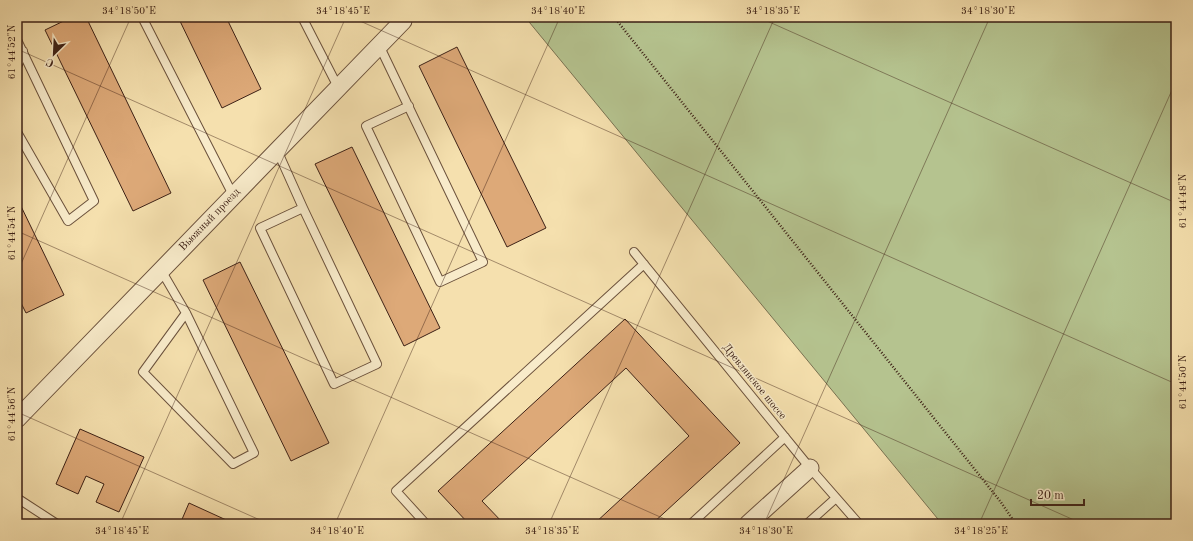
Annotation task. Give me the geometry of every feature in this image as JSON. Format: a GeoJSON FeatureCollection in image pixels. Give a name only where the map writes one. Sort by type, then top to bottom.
{"type":"FeatureCollection","features":[{"type":"Feature","properties":{"kind":"street","name":"Вьюжный проезд"},"geometry":{"type":"LineString","coordinates":[[17,419],[403,21]]}},
{"type":"Feature","properties":{"kind":"street"},"geometry":{"type":"LineString","coordinates":[[748,524],[810,468]]}},
{"type":"Feature","properties":{"kind":"lane"},"geometry":{"type":"LineString","coordinates":[[142,17],[234,195]]}},
{"type":"Feature","properties":{"kind":"lane"},"geometry":{"type":"LineString","coordinates":[[302,17],[338,87]]}},
{"type":"Feature","properties":{"kind":"lane"},"geometry":{"type":"LineString","coordinates":[[17,40],[94,201],[68,221],[17,132]]}},
{"type":"Feature","properties":{"kind":"lane"},"geometry":{"type":"LineString","coordinates":[[379,45],[409,106],[483,262],[440,282],[366,126],[409,106]]}},
{"type":"Feature","properties":{"kind":"lane"},"geometry":{"type":"LineString","coordinates":[[17,67],[23,51]]}},
{"type":"Feature","properties":{"kind":"lane"},"geometry":{"type":"LineString","coordinates":[[277,150],[377,364],[334,384],[260,228],[303,208]]}},
{"type":"Feature","properties":{"kind":"lane","name":"Древлянское шоссе"},"geometry":{"type":"LineString","coordinates":[[634,252],[785,438],[859,524]]}},
{"type":"Feature","properties":{"kind":"lane"},"geometry":{"type":"LineString","coordinates":[[426,524],[396,491],[644,264]]}},
{"type":"Feature","properties":{"kind":"lane"},"geometry":{"type":"LineString","coordinates":[[161,270],[186,313],[254,453],[233,464],[143,372],[186,313]]}},
{"type":"Feature","properties":{"kind":"lane"},"geometry":{"type":"LineString","coordinates":[[691,524],[785,438]]}},
{"type":"Feature","properties":{"kind":"lane"},"geometry":{"type":"LineString","coordinates":[[17,498],[57,524]]}},
{"type":"Feature","properties":{"kind":"lane"},"geometry":{"type":"LineString","coordinates":[[807,524],[836,498]]}},
{"type":"Feature","properties":{"kind":"path"},"geometry":{"type":"LineString","coordinates":[[614,17],[1000,501],[1016,524]]}},
{"type":"Feature","properties":{"kind":"green space"},"geometry":{"type":"Polygon","coordinates":[[[525,17],[1176,17],[1176,524],[942,524],[525,17]]]}},
{"type":"Feature","properties":{"kind":"building"},"geometry":{"type":"Polygon","coordinates":[[[72,17],[86,17],[171,193],[133,211],[45,30],[72,17]]]}},
{"type":"Feature","properties":{"kind":"building"},"geometry":{"type":"Polygon","coordinates":[[[178,17],[226,17],[261,89],[222,108],[178,17]]]}},
{"type":"Feature","properties":{"kind":"building"},"geometry":{"type":"Polygon","coordinates":[[[457,47],[546,228],[507,247],[419,66],[457,47]]]}},
{"type":"Feature","properties":{"kind":"building"},"geometry":{"type":"Polygon","coordinates":[[[352,147],[440,328],[404,346],[315,164],[352,147]]]}},
{"type":"Feature","properties":{"kind":"building"},"geometry":{"type":"Polygon","coordinates":[[[17,198],[64,295],[26,313],[17,295],[17,198]]]}},
{"type":"Feature","properties":{"kind":"building"},"geometry":{"type":"Polygon","coordinates":[[[240,262],[329,443],[291,461],[203,280],[240,262]]]}},
{"type":"Feature","properties":{"kind":"building"},"geometry":{"type":"Polygon","coordinates":[[[625,319],[740,443],[652,524],[594,524],[689,436],[626,368],[482,501],[504,524],[469,524],[438,491],[625,319]]]}},
{"type":"Feature","properties":{"kind":"building"},"geometry":{"type":"Polygon","coordinates":[[[80,429],[144,457],[119,512],[96,502],[104,484],[86,476],[78,494],[56,484],[80,429]]]}},
{"type":"Feature","properties":{"kind":"building"},"geometry":{"type":"Polygon","coordinates":[[[189,503],[235,524],[180,524],[189,503]]]}}]}
